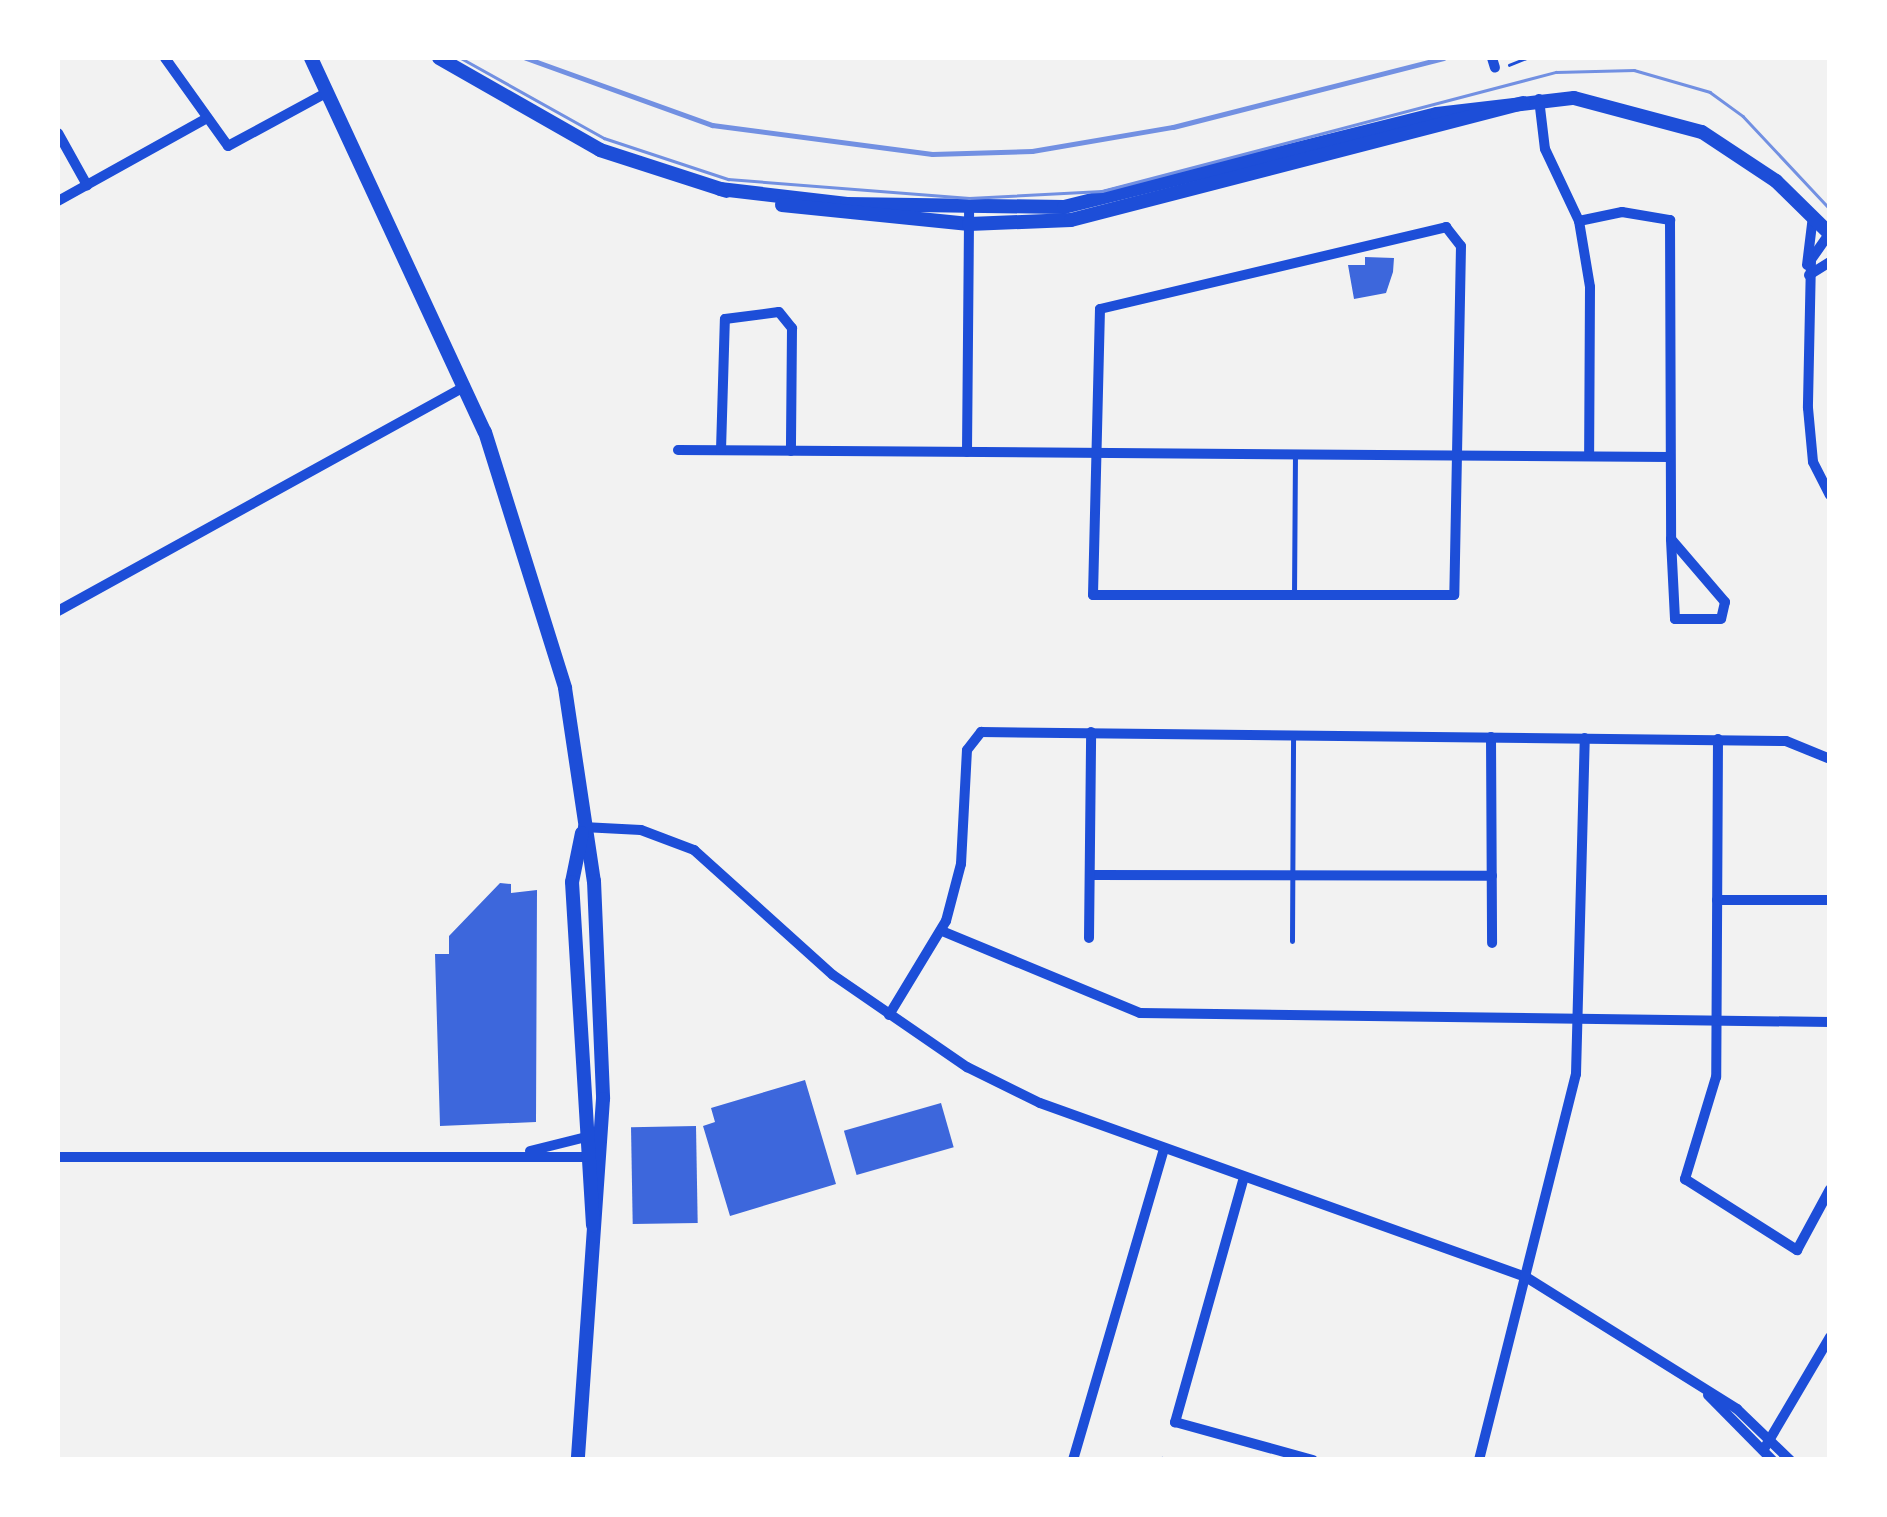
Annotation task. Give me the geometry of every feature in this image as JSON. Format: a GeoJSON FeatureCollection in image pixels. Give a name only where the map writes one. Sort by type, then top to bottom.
{"type":"FeatureCollection","features":[{"type":"Feature","properties":{"kind":"main road"},"geometry":{"type":"LineString","coordinates":[[311,58],[465,386],[544,597],[594,881],[604,1158],[578,1460]]}},
{"type":"Feature","properties":{"kind":"main road"},"geometry":{"type":"LineString","coordinates":[[439,58],[600,150],[720,189],[969,216],[1124,197],[1437,114],[1532,101],[1606,103],[1702,132],[1813,216],[1829,234]]}},
{"type":"Feature","properties":{"kind":"main road"},"geometry":{"type":"LineString","coordinates":[[583,828],[572,882],[584,1157],[596,1249]]}},
{"type":"Feature","properties":{"kind":"street"},"geometry":{"type":"LineString","coordinates":[[165,58],[228,146],[326,93]]}},
{"type":"Feature","properties":{"kind":"street"},"geometry":{"type":"LineString","coordinates":[[1532,101],[1545,149],[1578,221],[1590,287],[1588,456]]}},
{"type":"Feature","properties":{"kind":"street"},"geometry":{"type":"LineString","coordinates":[[58,201],[207,118]]}},
{"type":"Feature","properties":{"kind":"street"},"geometry":{"type":"LineString","coordinates":[[58,134],[87,185]]}},
{"type":"Feature","properties":{"kind":"street"},"geometry":{"type":"LineString","coordinates":[[1578,221],[1622,212],[1670,220],[1671,539],[1675,619],[1722,620],[1725,602],[1671,539]]}},
{"type":"Feature","properties":{"kind":"street"},"geometry":{"type":"LineString","coordinates":[[966,452],[969,216]]}},
{"type":"Feature","properties":{"kind":"street"},"geometry":{"type":"LineString","coordinates":[[1813,216],[1808,434],[1830,495]]}},
{"type":"Feature","properties":{"kind":"street"},"geometry":{"type":"LineString","coordinates":[[1446,227],[1462,246],[1460,455],[1454,595],[1093,595],[1094,322],[1104,306],[1446,227]]}},
{"type":"Feature","properties":{"kind":"street"},"geometry":{"type":"LineString","coordinates":[[1809,276],[1829,234]]}},
{"type":"Feature","properties":{"kind":"street"},"geometry":{"type":"LineString","coordinates":[[1809,276],[1830,262]]}},
{"type":"Feature","properties":{"kind":"street"},"geometry":{"type":"LineString","coordinates":[[720,450],[725,319],[779,312],[792,328],[790,451]]}},
{"type":"Feature","properties":{"kind":"street"},"geometry":{"type":"LineString","coordinates":[[58,611],[465,386]]}},
{"type":"Feature","properties":{"kind":"street"},"geometry":{"type":"LineString","coordinates":[[678,450],[1670,457]]}},
{"type":"Feature","properties":{"kind":"street"},"geometry":{"type":"LineString","coordinates":[[890,1015],[942,931],[962,864],[973,738],[1091,732],[1786,740],[1830,759]]}},
{"type":"Feature","properties":{"kind":"street"},"geometry":{"type":"LineString","coordinates":[[1089,938],[1091,732]]}},
{"type":"Feature","properties":{"kind":"street"},"geometry":{"type":"LineString","coordinates":[[1492,736],[1492,943]]}},
{"type":"Feature","properties":{"kind":"street"},"geometry":{"type":"LineString","coordinates":[[1479,1460],[1566,1132],[1582,1019],[1585,738]]}},
{"type":"Feature","properties":{"kind":"street"},"geometry":{"type":"LineString","coordinates":[[1718,739],[1716,1077],[1685,1180],[1797,1250],[1830,1189]]}},
{"type":"Feature","properties":{"kind":"street"},"geometry":{"type":"LineString","coordinates":[[583,828],[641,830],[694,850],[890,1015],[993,1080],[1164,1148],[1526,1278],[1772,1438],[1777,1456]]}},
{"type":"Feature","properties":{"kind":"street"},"geometry":{"type":"LineString","coordinates":[[1090,875],[1492,876]]}},
{"type":"Feature","properties":{"kind":"street"},"geometry":{"type":"LineString","coordinates":[[1717,900],[1830,900]]}},
{"type":"Feature","properties":{"kind":"street"},"geometry":{"type":"LineString","coordinates":[[942,931],[1140,1014],[1830,1022]]}},
{"type":"Feature","properties":{"kind":"street"},"geometry":{"type":"LineString","coordinates":[[529,1151],[584,1136],[604,1136]]}},
{"type":"Feature","properties":{"kind":"street"},"geometry":{"type":"LineString","coordinates":[[1073,1460],[1164,1148]]}},
{"type":"Feature","properties":{"kind":"street"},"geometry":{"type":"LineString","coordinates":[[58,1157],[529,1151],[604,1158]]}},
{"type":"Feature","properties":{"kind":"street"},"geometry":{"type":"LineString","coordinates":[[1244,1177],[1174,1422],[1313,1460]]}},
{"type":"Feature","properties":{"kind":"street"},"geometry":{"type":"LineString","coordinates":[[1772,1438],[1830,1337]]}},
{"type":"Feature","properties":{"kind":"street"},"geometry":{"type":"LineString","coordinates":[[1704,1391],[1777,1456]]}},
{"type":"Feature","properties":{"kind":"lane"},"geometry":{"type":"LineString","coordinates":[[1294,597],[1295,454]]}},
{"type":"Feature","properties":{"kind":"lane"},"geometry":{"type":"LineString","coordinates":[[1292,942],[1294,734]]}},
{"type":"Feature","properties":{"kind":"path"},"geometry":{"type":"LineString","coordinates":[[1515,63],[1526,58]]}},
{"type":"Feature","properties":{"kind":"building"},"geometry":{"type":"Polygon","coordinates":[[[1365,257],[1394,258],[1393,272],[1386,293],[1354,299],[1348,265],[1365,265],[1365,257]]]}},
{"type":"Feature","properties":{"kind":"building"},"geometry":{"type":"Polygon","coordinates":[[[500,883],[511,884],[511,893],[537,890],[536,1122],[440,1126],[435,954],[449,954],[449,936],[500,883]]]}},
{"type":"Feature","properties":{"kind":"building"},"geometry":{"type":"Polygon","coordinates":[[[805,1080],[836,1184],[730,1216],[703,1126],[715,1122],[711,1108],[805,1080]]]}},
{"type":"Feature","properties":{"kind":"building"},"geometry":{"type":"Polygon","coordinates":[[[941,1103],[954,1147],[857,1175],[844,1131],[941,1103]]]}},
{"type":"Feature","properties":{"kind":"building"},"geometry":{"type":"Polygon","coordinates":[[[696,1126],[698,1223],[633,1224],[631,1127],[696,1126]]]}},
{"type":"Feature","properties":{"kind":"tram line"},"geometry":{"type":"LineString","coordinates":[[461,58],[604,138],[728,179],[969,198],[1102,191],[1556,72],[1634,70],[1710,92],[1743,116],[1830,209]]}},
{"type":"Feature","properties":{"kind":"railway"},"geometry":{"type":"LineString","coordinates":[[526,58],[712,125],[932,154],[1032,151],[1173,127],[1443,58]]}}]}
